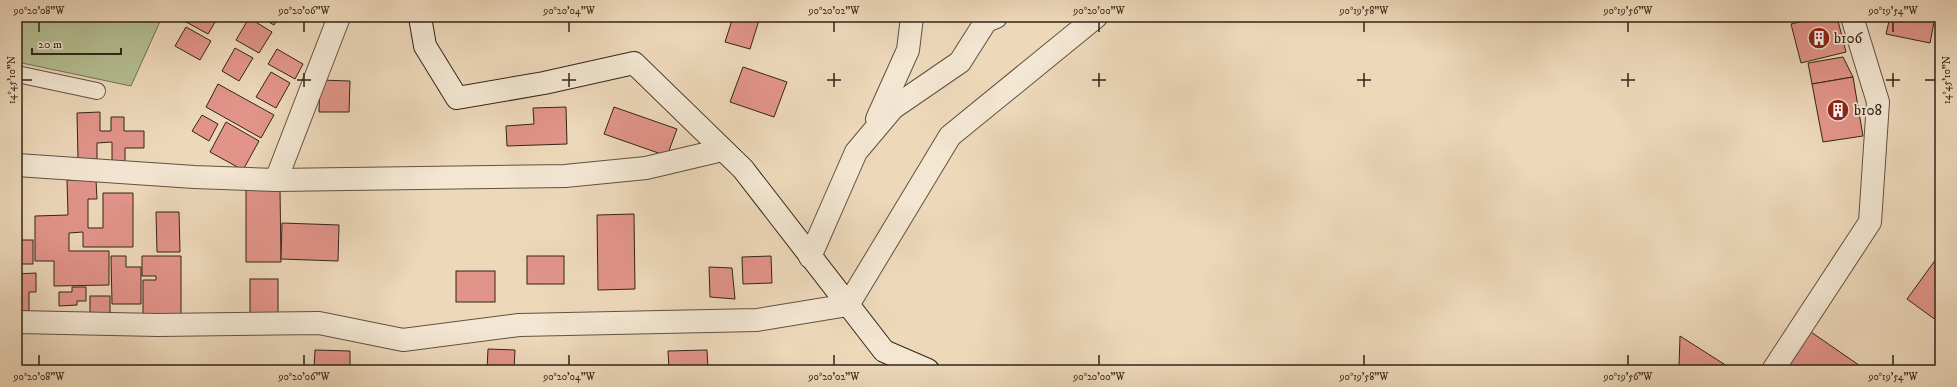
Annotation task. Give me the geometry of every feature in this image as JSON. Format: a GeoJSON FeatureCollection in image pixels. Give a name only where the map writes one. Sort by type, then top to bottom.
{"type":"FeatureCollection","features":[{"type":"Feature","properties":{"kind":"street"},"geometry":{"type":"LineString","coordinates":[[276,180],[339,17]]}},
{"type":"Feature","properties":{"kind":"street"},"geometry":{"type":"LineString","coordinates":[[420,17],[425,46],[457,98],[544,83],[634,63],[743,169],[884,352],[928,370]]}},
{"type":"Feature","properties":{"kind":"street"},"geometry":{"type":"LineString","coordinates":[[869,137],[908,50],[912,17]]}},
{"type":"Feature","properties":{"kind":"street"},"geometry":{"type":"LineString","coordinates":[[810,257],[856,152],[893,108],[960,62],[986,21],[996,17]]}},
{"type":"Feature","properties":{"kind":"street"},"geometry":{"type":"LineString","coordinates":[[17,322],[158,324],[319,323],[403,340],[519,324],[758,320],[848,305],[950,136],[1096,17]]}},
{"type":"Feature","properties":{"kind":"street"},"geometry":{"type":"LineString","coordinates":[[1773,370],[1870,222],[1878,102],[1852,17]]}},
{"type":"Feature","properties":{"kind":"street"},"geometry":{"type":"LineString","coordinates":[[17,165],[194,177],[276,180],[565,176],[646,168],[722,150]]}},
{"type":"Feature","properties":{"kind":"lane"},"geometry":{"type":"LineString","coordinates":[[17,74],[97,91]]}},
{"type":"Feature","properties":{"kind":"green space"},"geometry":{"type":"Polygon","coordinates":[[[17,17],[162,17],[131,86],[17,62],[17,17]]]}},
{"type":"Feature","properties":{"kind":"building"},"geometry":{"type":"Polygon","coordinates":[[[177,17],[218,17],[208,34],[177,17]]]}},
{"type":"Feature","properties":{"kind":"building"},"geometry":{"type":"Polygon","coordinates":[[[260,17],[279,17],[274,25],[260,17]]]}},
{"type":"Feature","properties":{"kind":"building"},"geometry":{"type":"Polygon","coordinates":[[[733,17],[760,17],[750,49],[725,42],[733,17]]]}},
{"type":"Feature","properties":{"kind":"building","name":"b106"},"geometry":{"type":"Polygon","coordinates":[[[1820,17],[1837,17],[1846,52],[1801,63],[1791,24],[1820,17]]]}},
{"type":"Feature","properties":{"kind":"building"},"geometry":{"type":"Polygon","coordinates":[[[1890,17],[1935,17],[1930,43],[1886,34],[1890,17]]]}},
{"type":"Feature","properties":{"kind":"building"},"geometry":{"type":"Polygon","coordinates":[[[249,18],[272,32],[259,53],[236,40],[249,18]]]}},
{"type":"Feature","properties":{"kind":"building"},"geometry":{"type":"Polygon","coordinates":[[[186,27],[211,41],[200,60],[175,46],[186,27]]]}},
{"type":"Feature","properties":{"kind":"building"},"geometry":{"type":"Polygon","coordinates":[[[235,48],[253,58],[239,81],[222,71],[235,48]]]}},
{"type":"Feature","properties":{"kind":"building"},"geometry":{"type":"Polygon","coordinates":[[[277,49],[303,64],[295,79],[268,64],[277,49]]]}},
{"type":"Feature","properties":{"kind":"building"},"geometry":{"type":"Polygon","coordinates":[[[1843,57],[1853,77],[1812,84],[1808,63],[1843,57]]]}},
{"type":"Feature","properties":{"kind":"building"},"geometry":{"type":"Polygon","coordinates":[[[743,67],[787,82],[774,117],[730,102],[743,67]]]}},
{"type":"Feature","properties":{"kind":"building"},"geometry":{"type":"Polygon","coordinates":[[[271,72],[290,83],[276,108],[256,97],[271,72]]]}},
{"type":"Feature","properties":{"kind":"building","name":"b108"},"geometry":{"type":"Polygon","coordinates":[[[1853,77],[1863,136],[1823,142],[1812,84],[1853,77]]]}},
{"type":"Feature","properties":{"kind":"building"},"geometry":{"type":"Polygon","coordinates":[[[320,80],[350,81],[349,112],[319,112],[320,80]]]}},
{"type":"Feature","properties":{"kind":"building"},"geometry":{"type":"Polygon","coordinates":[[[218,84],[274,115],[261,138],[206,107],[218,84]]]}},
{"type":"Feature","properties":{"kind":"building"},"geometry":{"type":"Polygon","coordinates":[[[566,107],[567,144],[507,146],[506,126],[534,124],[533,108],[566,107]]]}},
{"type":"Feature","properties":{"kind":"building"},"geometry":{"type":"Polygon","coordinates":[[[614,107],[677,129],[667,156],[604,134],[614,107]]]}},
{"type":"Feature","properties":{"kind":"building"},"geometry":{"type":"Polygon","coordinates":[[[100,112],[100,131],[111,131],[111,117],[124,117],[124,131],[144,131],[144,148],[125,148],[125,163],[112,163],[112,142],[97,143],[97,159],[78,159],[77,113],[100,112]]]}},
{"type":"Feature","properties":{"kind":"building"},"geometry":{"type":"Polygon","coordinates":[[[202,115],[218,124],[209,141],[192,131],[202,115]]]}},
{"type":"Feature","properties":{"kind":"building"},"geometry":{"type":"Polygon","coordinates":[[[226,122],[259,141],[243,170],[210,152],[226,122]]]}},
{"type":"Feature","properties":{"kind":"building"},"geometry":{"type":"Polygon","coordinates":[[[67,180],[96,180],[97,199],[88,199],[88,228],[103,228],[103,193],[133,193],[133,247],[83,247],[83,232],[69,233],[69,251],[109,251],[109,285],[54,286],[54,261],[35,261],[35,216],[68,215],[67,180]]]}},
{"type":"Feature","properties":{"kind":"building"},"geometry":{"type":"Polygon","coordinates":[[[246,189],[280,189],[281,262],[246,262],[246,189]]]}},
{"type":"Feature","properties":{"kind":"building"},"geometry":{"type":"Polygon","coordinates":[[[156,212],[179,212],[180,252],[157,252],[156,212]]]}},
{"type":"Feature","properties":{"kind":"building"},"geometry":{"type":"Polygon","coordinates":[[[634,214],[635,289],[598,290],[597,215],[634,214]]]}},
{"type":"Feature","properties":{"kind":"building"},"geometry":{"type":"Polygon","coordinates":[[[282,223],[339,225],[338,261],[281,259],[282,223]]]}},
{"type":"Feature","properties":{"kind":"building"},"geometry":{"type":"Polygon","coordinates":[[[17,240],[33,240],[33,264],[17,264],[17,240]]]}},
{"type":"Feature","properties":{"kind":"building"},"geometry":{"type":"Polygon","coordinates":[[[1940,255],[1940,323],[1907,299],[1940,255]]]}},
{"type":"Feature","properties":{"kind":"building"},"geometry":{"type":"Polygon","coordinates":[[[111,256],[126,256],[126,267],[141,267],[141,304],[112,304],[111,256]]]}},
{"type":"Feature","properties":{"kind":"building"},"geometry":{"type":"Polygon","coordinates":[[[142,256],[181,256],[181,320],[143,321],[143,280],[156,280],[156,276],[142,276],[142,256]]]}},
{"type":"Feature","properties":{"kind":"building"},"geometry":{"type":"Polygon","coordinates":[[[527,256],[564,256],[564,284],[527,284],[527,256]]]}},
{"type":"Feature","properties":{"kind":"building"},"geometry":{"type":"Polygon","coordinates":[[[771,256],[772,283],[743,284],[742,257],[771,256]]]}},
{"type":"Feature","properties":{"kind":"building"},"geometry":{"type":"Polygon","coordinates":[[[709,267],[732,268],[735,299],[710,297],[709,267]]]}},
{"type":"Feature","properties":{"kind":"building"},"geometry":{"type":"Polygon","coordinates":[[[456,271],[495,271],[495,302],[456,302],[456,271]]]}},
{"type":"Feature","properties":{"kind":"building"},"geometry":{"type":"Polygon","coordinates":[[[36,273],[36,292],[29,292],[29,311],[17,311],[17,274],[36,273]]]}},
{"type":"Feature","properties":{"kind":"building"},"geometry":{"type":"Polygon","coordinates":[[[250,279],[278,279],[278,313],[250,313],[250,279]]]}},
{"type":"Feature","properties":{"kind":"building"},"geometry":{"type":"Polygon","coordinates":[[[72,287],[86,287],[86,301],[77,301],[77,305],[59,306],[59,292],[72,292],[72,287]]]}},
{"type":"Feature","properties":{"kind":"building"},"geometry":{"type":"Polygon","coordinates":[[[90,296],[110,296],[110,322],[90,322],[90,296]]]}},
{"type":"Feature","properties":{"kind":"building"},"geometry":{"type":"Polygon","coordinates":[[[1811,332],[1866,370],[1785,370],[1811,332]]]}},
{"type":"Feature","properties":{"kind":"building"},"geometry":{"type":"Polygon","coordinates":[[[1680,336],[1727,366],[1724,370],[1682,370],[1679,368],[1680,336]]]}},
{"type":"Feature","properties":{"kind":"building"},"geometry":{"type":"Polygon","coordinates":[[[488,349],[515,350],[514,369],[529,370],[487,370],[488,349]]]}},
{"type":"Feature","properties":{"kind":"building"},"geometry":{"type":"Polygon","coordinates":[[[315,350],[350,351],[350,370],[314,370],[315,350]]]}},
{"type":"Feature","properties":{"kind":"building"},"geometry":{"type":"Polygon","coordinates":[[[707,350],[708,370],[669,370],[668,351],[707,350]]]}},
{"type":"Feature","properties":{"kind":"building"},"geometry":{"type":"Polygon","coordinates":[[[845,368],[845,370],[812,370],[812,369],[845,368]]]}},
{"type":"Feature","properties":{"kind":"place","name":"b106"},"geometry":{"type":"Point","coordinates":[1819,38]}},
{"type":"Feature","properties":{"kind":"place","name":"b108"},"geometry":{"type":"Point","coordinates":[1838,110]}}]}
